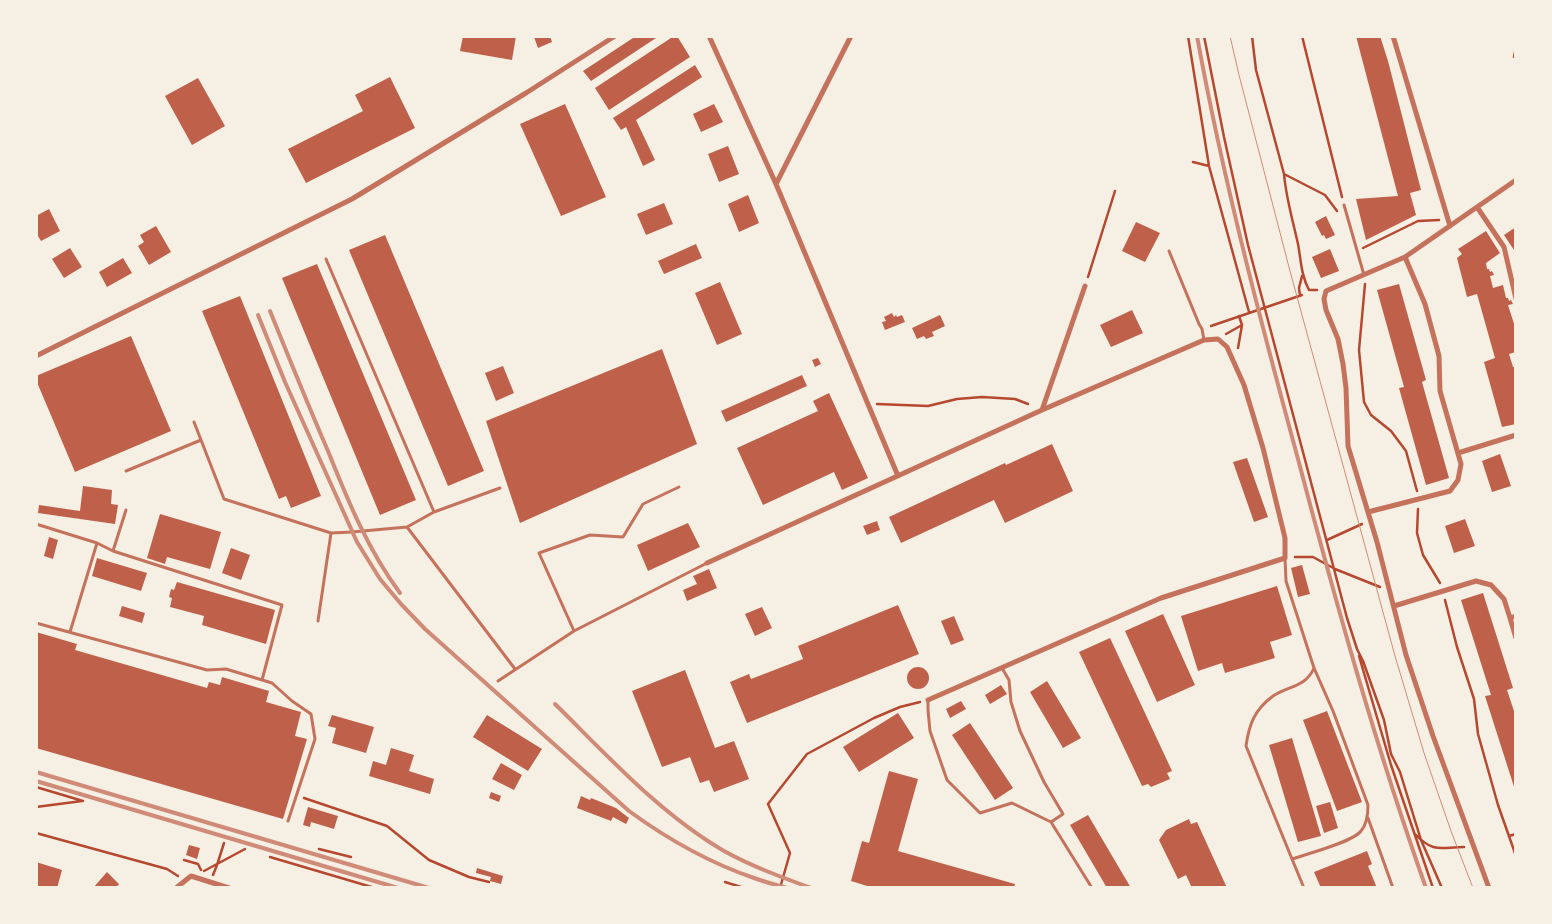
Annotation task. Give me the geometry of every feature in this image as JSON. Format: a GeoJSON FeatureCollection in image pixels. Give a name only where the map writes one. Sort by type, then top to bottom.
{"type":"FeatureCollection","features":[{"type":"Feature","properties":{"kind":"street"},"geometry":{"type":"LineString","coordinates":[[36,356],[352,199],[518,98],[615,36]]}},
{"type":"Feature","properties":{"kind":"street"},"geometry":{"type":"LineString","coordinates":[[709,36],[776,184],[898,476]]}},
{"type":"Feature","properties":{"kind":"street"},"geometry":{"type":"LineString","coordinates":[[776,184],[851,36]]}},
{"type":"Feature","properties":{"kind":"street"},"geometry":{"type":"LineString","coordinates":[[1393,36],[1450,226]]}},
{"type":"Feature","properties":{"kind":"street"},"geometry":{"type":"LineString","coordinates":[[1489,888],[1406,656],[1394,606],[1348,446],[1346,388],[1343,364],[1338,339],[1326,310],[1324,299],[1326,291],[1405,257],[1516,180]]}},
{"type":"Feature","properties":{"kind":"street"},"geometry":{"type":"LineString","coordinates":[[1477,207],[1504,246],[1516,299]]}},
{"type":"Feature","properties":{"kind":"street"},"geometry":{"type":"LineString","coordinates":[[1368,512],[1450,491],[1458,480],[1461,464],[1440,391],[1439,356],[1425,304],[1405,257]]}},
{"type":"Feature","properties":{"kind":"street"},"geometry":{"type":"LineString","coordinates":[[1042,410],[1085,286]]}},
{"type":"Feature","properties":{"kind":"street"},"geometry":{"type":"LineString","coordinates":[[707,563],[1042,410],[1204,340],[1218,339],[1227,347],[1244,385],[1263,448],[1284,538],[1285,558],[1161,598],[928,700]]}},
{"type":"Feature","properties":{"kind":"street"},"geometry":{"type":"LineString","coordinates":[[1458,453],[1516,436]]}},
{"type":"Feature","properties":{"kind":"street"},"geometry":{"type":"LineString","coordinates":[[1394,606],[1476,581],[1491,585],[1504,599],[1513,617],[1516,638]]}},
{"type":"Feature","properties":{"kind":"street"},"geometry":{"type":"LineString","coordinates":[[176,888],[191,876],[229,888]]}},
{"type":"Feature","properties":{"kind":"lane"},"geometry":{"type":"LineString","coordinates":[[1344,205],[1364,275]]}},
{"type":"Feature","properties":{"kind":"lane"},"geometry":{"type":"LineString","coordinates":[[1169,251],[1202,330],[1204,340]]}},
{"type":"Feature","properties":{"kind":"lane"},"geometry":{"type":"LineString","coordinates":[[326,259],[434,512]]}},
{"type":"Feature","properties":{"kind":"lane"},"geometry":{"type":"LineString","coordinates":[[194,422],[224,499],[331,532],[407,527],[434,512],[500,488]]}},
{"type":"Feature","properties":{"kind":"lane"},"geometry":{"type":"LineString","coordinates":[[126,471],[201,440]]}},
{"type":"Feature","properties":{"kind":"lane"},"geometry":{"type":"LineString","coordinates":[[574,631],[538,553],[590,535],[623,537],[643,504],[679,486]]}},
{"type":"Feature","properties":{"kind":"lane"},"geometry":{"type":"LineString","coordinates":[[113,551],[126,510]]}},
{"type":"Feature","properties":{"kind":"lane"},"geometry":{"type":"LineString","coordinates":[[36,524],[282,606],[262,680]]}},
{"type":"Feature","properties":{"kind":"lane"},"geometry":{"type":"LineString","coordinates":[[407,527],[515,669]]}},
{"type":"Feature","properties":{"kind":"lane"},"geometry":{"type":"LineString","coordinates":[[318,621],[331,532]]}},
{"type":"Feature","properties":{"kind":"lane"},"geometry":{"type":"LineString","coordinates":[[70,632],[97,543]]}},
{"type":"Feature","properties":{"kind":"lane"},"geometry":{"type":"LineString","coordinates":[[1285,558],[1286,581],[1314,668],[1333,711],[1368,805],[1368,818],[1393,888]]}},
{"type":"Feature","properties":{"kind":"lane"},"geometry":{"type":"LineString","coordinates":[[498,681],[574,631],[707,563]]}},
{"type":"Feature","properties":{"kind":"lane"},"geometry":{"type":"LineString","coordinates":[[36,623],[207,670],[226,670],[272,683],[292,701],[311,714],[315,739],[288,821]]}},
{"type":"Feature","properties":{"kind":"lane"},"geometry":{"type":"LineString","coordinates":[[1002,668],[1009,680],[1011,702],[1020,731],[1044,782],[1063,814],[1051,822]]}},
{"type":"Feature","properties":{"kind":"lane"},"geometry":{"type":"LineString","coordinates":[[1304,888],[1246,746],[1249,728],[1258,710],[1274,695],[1305,681],[1311,676],[1314,668]]}},
{"type":"Feature","properties":{"kind":"lane"},"geometry":{"type":"LineString","coordinates":[[928,700],[930,731],[947,780],[980,813],[1012,803],[1051,822],[1092,888]]}},
{"type":"Feature","properties":{"kind":"lane"},"geometry":{"type":"LineString","coordinates":[[1292,859],[1351,839],[1361,832],[1368,818]]}},
{"type":"Feature","properties":{"kind":"path"},"geometry":{"type":"LineString","coordinates":[[1188,36],[1209,166],[1249,312]]}},
{"type":"Feature","properties":{"kind":"path"},"geometry":{"type":"LineString","coordinates":[[1204,36],[1248,245],[1279,364],[1357,649],[1391,765],[1433,888]]}},
{"type":"Feature","properties":{"kind":"path"},"geometry":{"type":"LineString","coordinates":[[1252,36],[1256,70],[1284,174],[1302,274],[1310,290],[1326,291]]}},
{"type":"Feature","properties":{"kind":"path"},"geometry":{"type":"LineString","coordinates":[[1302,36],[1344,205]]}},
{"type":"Feature","properties":{"kind":"path"},"geometry":{"type":"LineString","coordinates":[[1515,57],[1516,47]]}},
{"type":"Feature","properties":{"kind":"path"},"geometry":{"type":"LineString","coordinates":[[1193,162],[1209,166]]}},
{"type":"Feature","properties":{"kind":"path"},"geometry":{"type":"LineString","coordinates":[[1284,174],[1325,195],[1340,216],[1349,222]]}},
{"type":"Feature","properties":{"kind":"path"},"geometry":{"type":"LineString","coordinates":[[1085,286],[1115,191]]}},
{"type":"Feature","properties":{"kind":"path"},"geometry":{"type":"LineString","coordinates":[[1357,250],[1367,247],[1418,221],[1443,220]]}},
{"type":"Feature","properties":{"kind":"path"},"geometry":{"type":"LineString","coordinates":[[1211,326],[1301,296],[1299,288],[1302,274]]}},
{"type":"Feature","properties":{"kind":"path"},"geometry":{"type":"LineString","coordinates":[[1365,284],[1359,350],[1364,402],[1371,415],[1391,431],[1406,451],[1419,499],[1417,532],[1423,554],[1439,578],[1443,591],[1457,647],[1474,699],[1478,734],[1498,805],[1516,856]]}},
{"type":"Feature","properties":{"kind":"path"},"geometry":{"type":"LineString","coordinates":[[1235,364],[1242,325],[1239,316]]}},
{"type":"Feature","properties":{"kind":"path"},"geometry":{"type":"LineString","coordinates":[[1218,339],[1242,325]]}},
{"type":"Feature","properties":{"kind":"path"},"geometry":{"type":"LineString","coordinates":[[867,403],[928,406],[957,399],[982,397],[1015,399],[1028,404]]}},
{"type":"Feature","properties":{"kind":"path"},"geometry":{"type":"LineString","coordinates":[[1327,540],[1370,520]]}},
{"type":"Feature","properties":{"kind":"path"},"geometry":{"type":"LineString","coordinates":[[1285,558],[1312,557],[1335,570],[1376,586],[1389,588]]}},
{"type":"Feature","properties":{"kind":"path"},"geometry":{"type":"LineString","coordinates":[[1357,649],[1384,720],[1392,754],[1400,772],[1421,840],[1442,888]]}},
{"type":"Feature","properties":{"kind":"path"},"geometry":{"type":"LineString","coordinates":[[780,888],[790,853],[768,804],[808,754],[874,718],[900,707],[928,700]]}},
{"type":"Feature","properties":{"kind":"path"},"geometry":{"type":"LineString","coordinates":[[36,787],[83,801],[36,808]]}},
{"type":"Feature","properties":{"kind":"path"},"geometry":{"type":"LineString","coordinates":[[297,796],[387,826],[430,860],[469,877],[489,882]]}},
{"type":"Feature","properties":{"kind":"path"},"geometry":{"type":"LineString","coordinates":[[36,833],[167,869],[185,880]]}},
{"type":"Feature","properties":{"kind":"path"},"geometry":{"type":"LineString","coordinates":[[1414,833],[1432,847],[1443,849],[1473,847]]}},
{"type":"Feature","properties":{"kind":"path"},"geometry":{"type":"LineString","coordinates":[[1509,836],[1516,834]]}},
{"type":"Feature","properties":{"kind":"path"},"geometry":{"type":"LineString","coordinates":[[224,843],[217,865],[245,849]]}},
{"type":"Feature","properties":{"kind":"path"},"geometry":{"type":"LineString","coordinates":[[319,849],[351,857]]}},
{"type":"Feature","properties":{"kind":"path"},"geometry":{"type":"LineString","coordinates":[[270,857],[375,888]]}},
{"type":"Feature","properties":{"kind":"path"},"geometry":{"type":"LineString","coordinates":[[184,860],[198,864]]}},
{"type":"Feature","properties":{"kind":"path"},"geometry":{"type":"LineString","coordinates":[[725,882],[744,888]]}},
{"type":"Feature","properties":{"kind":"building"},"geometry":{"type":"Polygon","coordinates":[[[463,36],[516,36],[512,60],[460,51],[463,36]]]}},
{"type":"Feature","properties":{"kind":"building"},"geometry":{"type":"Polygon","coordinates":[[[550,36],[552,42],[538,48],[534,37],[550,36]]]}},
{"type":"Feature","properties":{"kind":"building"},"geometry":{"type":"Polygon","coordinates":[[[636,36],[659,36],[591,81],[583,71],[636,36]]]}},
{"type":"Feature","properties":{"kind":"building"},"geometry":{"type":"Polygon","coordinates":[[[674,36],[677,36],[690,57],[609,110],[595,88],[674,36]]]}},
{"type":"Feature","properties":{"kind":"building"},"geometry":{"type":"Polygon","coordinates":[[[1356,36],[1380,36],[1421,190],[1410,193],[1416,215],[1366,240],[1356,199],[1398,196],[1356,36]]]}},
{"type":"Feature","properties":{"kind":"building"},"geometry":{"type":"Polygon","coordinates":[[[695,65],[702,77],[636,120],[655,160],[643,166],[626,127],[621,130],[613,118],[695,65]]]}},
{"type":"Feature","properties":{"kind":"building"},"geometry":{"type":"Polygon","coordinates":[[[390,77],[415,128],[306,183],[288,149],[363,111],[355,95],[390,77]]]}},
{"type":"Feature","properties":{"kind":"building"},"geometry":{"type":"Polygon","coordinates":[[[198,78],[225,126],[192,145],[165,96],[198,78]]]}},
{"type":"Feature","properties":{"kind":"building"},"geometry":{"type":"Polygon","coordinates":[[[565,104],[606,197],[561,216],[520,124],[565,104]]]}},
{"type":"Feature","properties":{"kind":"building"},"geometry":{"type":"Polygon","coordinates":[[[714,104],[723,122],[701,132],[693,114],[714,104]]]}},
{"type":"Feature","properties":{"kind":"building"},"geometry":{"type":"Polygon","coordinates":[[[728,146],[739,174],[719,182],[708,154],[728,146]]]}},
{"type":"Feature","properties":{"kind":"building"},"geometry":{"type":"Polygon","coordinates":[[[748,195],[759,223],[739,232],[728,204],[748,195]]]}},
{"type":"Feature","properties":{"kind":"building"},"geometry":{"type":"Polygon","coordinates":[[[664,203],[673,224],[646,235],[637,214],[664,203]]]}},
{"type":"Feature","properties":{"kind":"building"},"geometry":{"type":"Polygon","coordinates":[[[49,209],[60,231],[41,241],[36,233],[36,216],[49,209]]]}},
{"type":"Feature","properties":{"kind":"building"},"geometry":{"type":"Polygon","coordinates":[[[1326,216],[1335,235],[1326,239],[1324,235],[1322,236],[1315,222],[1326,216]]]}},
{"type":"Feature","properties":{"kind":"building"},"geometry":{"type":"Polygon","coordinates":[[[1136,222],[1160,233],[1145,262],[1122,251],[1136,222]]]}},
{"type":"Feature","properties":{"kind":"building"},"geometry":{"type":"Polygon","coordinates":[[[156,226],[171,252],[149,265],[138,246],[144,242],[140,235],[156,226]]]}},
{"type":"Feature","properties":{"kind":"building"},"geometry":{"type":"Polygon","coordinates":[[[1516,227],[1516,253],[1504,235],[1516,227]]]}},
{"type":"Feature","properties":{"kind":"building"},"geometry":{"type":"Polygon","coordinates":[[[1486,231],[1500,253],[1486,263],[1487,269],[1490,272],[1492,271],[1494,275],[1490,276],[1493,288],[1503,285],[1506,298],[1509,301],[1511,300],[1513,304],[1508,305],[1516,330],[1516,352],[1509,354],[1513,367],[1516,370],[1516,424],[1502,427],[1484,362],[1495,358],[1477,294],[1467,297],[1457,258],[1462,254],[1458,249],[1486,231]]]}},
{"type":"Feature","properties":{"kind":"building"},"geometry":{"type":"Polygon","coordinates":[[[385,235],[484,471],[448,486],[349,250],[385,235]]]}},
{"type":"Feature","properties":{"kind":"building"},"geometry":{"type":"Polygon","coordinates":[[[696,244],[702,258],[664,274],[658,261],[696,244]]]}},
{"type":"Feature","properties":{"kind":"building"},"geometry":{"type":"Polygon","coordinates":[[[70,248],[82,267],[64,278],[52,259],[70,248]]]}},
{"type":"Feature","properties":{"kind":"building"},"geometry":{"type":"Polygon","coordinates":[[[1330,249],[1339,271],[1321,278],[1312,257],[1330,249]]]}},
{"type":"Feature","properties":{"kind":"building"},"geometry":{"type":"Polygon","coordinates":[[[123,258],[132,273],[107,287],[99,272],[123,258]]]}},
{"type":"Feature","properties":{"kind":"building"},"geometry":{"type":"Polygon","coordinates":[[[317,264],[416,500],[380,515],[282,278],[317,264]]]}},
{"type":"Feature","properties":{"kind":"building"},"geometry":{"type":"Polygon","coordinates":[[[720,282],[742,334],[717,345],[695,293],[720,282]]]}},
{"type":"Feature","properties":{"kind":"building"},"geometry":{"type":"Polygon","coordinates":[[[1399,284],[1426,380],[1422,382],[1449,478],[1426,485],[1399,388],[1404,387],[1377,290],[1399,284]]]}},
{"type":"Feature","properties":{"kind":"building"},"geometry":{"type":"Polygon","coordinates":[[[240,296],[321,496],[291,508],[286,496],[279,499],[202,311],[240,296]]]}},
{"type":"Feature","properties":{"kind":"building"},"geometry":{"type":"Polygon","coordinates":[[[1132,310],[1143,333],[1111,347],[1100,325],[1132,310]]]}},
{"type":"Feature","properties":{"kind":"building"},"geometry":{"type":"Polygon","coordinates":[[[892,313],[894,317],[902,315],[905,322],[885,330],[882,322],[886,321],[884,317],[892,313]]]}},
{"type":"Feature","properties":{"kind":"building"},"geometry":{"type":"Polygon","coordinates":[[[940,315],[945,326],[932,332],[934,336],[926,339],[924,336],[917,339],[912,328],[940,315]]]}},
{"type":"Feature","properties":{"kind":"building"},"geometry":{"type":"Polygon","coordinates":[[[131,336],[171,431],[75,472],[36,380],[36,376],[131,336]]]}},
{"type":"Feature","properties":{"kind":"building"},"geometry":{"type":"Polygon","coordinates":[[[662,349],[697,444],[520,523],[486,421],[662,349]]]}},
{"type":"Feature","properties":{"kind":"building"},"geometry":{"type":"Polygon","coordinates":[[[818,358],[821,364],[815,367],[812,360],[818,358]]]}},
{"type":"Feature","properties":{"kind":"building"},"geometry":{"type":"Polygon","coordinates":[[[503,366],[514,393],[496,401],[485,373],[503,366]]]}},
{"type":"Feature","properties":{"kind":"building"},"geometry":{"type":"Polygon","coordinates":[[[802,375],[807,386],[726,422],[721,411],[802,375]]]}},
{"type":"Feature","properties":{"kind":"building"},"geometry":{"type":"Polygon","coordinates":[[[829,393],[868,478],[842,490],[834,472],[763,505],[737,448],[818,411],[813,401],[829,393]]]}},
{"type":"Feature","properties":{"kind":"building"},"geometry":{"type":"Polygon","coordinates":[[[1052,444],[1073,491],[1005,523],[994,500],[901,543],[889,517],[1005,463],[1006,465],[1052,444]]]}},
{"type":"Feature","properties":{"kind":"building"},"geometry":{"type":"Polygon","coordinates":[[[1500,454],[1511,486],[1492,492],[1482,461],[1500,454]]]}},
{"type":"Feature","properties":{"kind":"building"},"geometry":{"type":"Polygon","coordinates":[[[1247,458],[1268,517],[1254,522],[1233,462],[1247,458]]]}},
{"type":"Feature","properties":{"kind":"building"},"geometry":{"type":"Polygon","coordinates":[[[83,486],[112,490],[111,504],[118,505],[115,524],[38,513],[39,505],[80,511],[83,486]]]}},
{"type":"Feature","properties":{"kind":"building"},"geometry":{"type":"Polygon","coordinates":[[[160,514],[221,532],[210,569],[167,557],[165,564],[147,558],[160,514]]]}},
{"type":"Feature","properties":{"kind":"building"},"geometry":{"type":"Polygon","coordinates":[[[1465,519],[1475,546],[1454,553],[1445,526],[1465,519]]]}},
{"type":"Feature","properties":{"kind":"building"},"geometry":{"type":"Polygon","coordinates":[[[877,521],[880,530],[867,535],[863,526],[877,521]]]}},
{"type":"Feature","properties":{"kind":"building"},"geometry":{"type":"Polygon","coordinates":[[[688,523],[700,547],[648,571],[637,545],[688,523]]]}},
{"type":"Feature","properties":{"kind":"building"},"geometry":{"type":"Polygon","coordinates":[[[49,537],[58,540],[53,559],[44,556],[49,537]]]}},
{"type":"Feature","properties":{"kind":"building"},"geometry":{"type":"Polygon","coordinates":[[[231,548],[250,555],[241,580],[222,573],[231,548]]]}},
{"type":"Feature","properties":{"kind":"building"},"geometry":{"type":"Polygon","coordinates":[[[97,558],[147,573],[141,591],[92,576],[97,558]]]}},
{"type":"Feature","properties":{"kind":"building"},"geometry":{"type":"Polygon","coordinates":[[[1302,565],[1310,594],[1298,597],[1291,568],[1302,565]]]}},
{"type":"Feature","properties":{"kind":"building"},"geometry":{"type":"Polygon","coordinates":[[[709,569],[717,588],[687,601],[683,590],[697,584],[693,576],[709,569]]]}},
{"type":"Feature","properties":{"kind":"building"},"geometry":{"type":"Polygon","coordinates":[[[177,582],[275,610],[266,644],[202,625],[204,616],[170,607],[172,598],[169,597],[171,589],[174,590],[177,582]]]}},
{"type":"Feature","properties":{"kind":"building"},"geometry":{"type":"Polygon","coordinates":[[[1277,586],[1292,635],[1270,642],[1275,658],[1225,673],[1222,663],[1198,671],[1181,616],[1277,586]]]}},
{"type":"Feature","properties":{"kind":"building"},"geometry":{"type":"Polygon","coordinates":[[[1483,593],[1513,688],[1507,690],[1516,717],[1516,793],[1485,696],[1491,695],[1461,600],[1483,593]]]}},
{"type":"Feature","properties":{"kind":"building"},"geometry":{"type":"Polygon","coordinates":[[[898,605],[919,654],[747,723],[730,682],[749,674],[751,679],[803,659],[798,646],[898,605]]]}},
{"type":"Feature","properties":{"kind":"building"},"geometry":{"type":"Polygon","coordinates":[[[122,606],[145,613],[142,623],[119,616],[122,606]]]}},
{"type":"Feature","properties":{"kind":"building"},"geometry":{"type":"Polygon","coordinates":[[[762,607],[772,628],[755,636],[745,614],[762,607]]]}},
{"type":"Feature","properties":{"kind":"building"},"geometry":{"type":"Polygon","coordinates":[[[1163,614],[1195,685],[1157,702],[1125,631],[1163,614]]]}},
{"type":"Feature","properties":{"kind":"building"},"geometry":{"type":"Polygon","coordinates":[[[954,616],[964,640],[951,645],[941,621],[954,616]]]}},
{"type":"Feature","properties":{"kind":"building"},"geometry":{"type":"Polygon","coordinates":[[[36,632],[77,644],[75,650],[207,688],[209,682],[220,685],[222,677],[269,691],[266,702],[301,712],[295,736],[307,739],[283,819],[36,748],[36,632]]]}},
{"type":"Feature","properties":{"kind":"building"},"geometry":{"type":"Polygon","coordinates":[[[1110,638],[1172,771],[1167,773],[1170,779],[1151,787],[1148,784],[1142,786],[1079,652],[1110,638]]]}},
{"type":"Feature","properties":{"kind":"building"},"geometry":{"type":"Polygon","coordinates":[[[918,667],[926,670],[929,678],[926,686],[918,689],[910,686],[907,678],[910,670],[918,667]]]}},
{"type":"Feature","properties":{"kind":"building"},"geometry":{"type":"Polygon","coordinates":[[[685,670],[715,748],[734,741],[749,779],[714,792],[709,780],[700,783],[690,757],[662,767],[632,691],[685,670]]]}},
{"type":"Feature","properties":{"kind":"building"},"geometry":{"type":"Polygon","coordinates":[[[1047,681],[1081,738],[1063,748],[1030,692],[1047,681]]]}},
{"type":"Feature","properties":{"kind":"building"},"geometry":{"type":"Polygon","coordinates":[[[1001,685],[1007,694],[990,704],[985,695],[1001,685]]]}},
{"type":"Feature","properties":{"kind":"building"},"geometry":{"type":"Polygon","coordinates":[[[961,701],[966,709],[950,718],[946,709],[961,701]]]}},
{"type":"Feature","properties":{"kind":"building"},"geometry":{"type":"Polygon","coordinates":[[[1327,711],[1362,802],[1337,811],[1303,720],[1327,711]]]}},
{"type":"Feature","properties":{"kind":"building"},"geometry":{"type":"Polygon","coordinates":[[[898,713],[914,738],[859,772],[843,747],[898,713]]]}},
{"type":"Feature","properties":{"kind":"building"},"geometry":{"type":"Polygon","coordinates":[[[332,715],[374,727],[366,753],[332,743],[336,728],[328,726],[332,715]]]}},
{"type":"Feature","properties":{"kind":"building"},"geometry":{"type":"Polygon","coordinates":[[[487,715],[542,749],[528,771],[473,737],[487,715]]]}},
{"type":"Feature","properties":{"kind":"building"},"geometry":{"type":"Polygon","coordinates":[[[970,723],[1013,788],[995,800],[952,735],[970,723]]]}},
{"type":"Feature","properties":{"kind":"building"},"geometry":{"type":"Polygon","coordinates":[[[1292,738],[1321,836],[1298,842],[1269,745],[1292,738]]]}},
{"type":"Feature","properties":{"kind":"building"},"geometry":{"type":"Polygon","coordinates":[[[391,748],[414,755],[409,771],[434,779],[430,794],[369,776],[373,761],[386,765],[391,748]]]}},
{"type":"Feature","properties":{"kind":"building"},"geometry":{"type":"Polygon","coordinates":[[[501,763],[522,775],[514,790],[492,779],[501,763]]]}},
{"type":"Feature","properties":{"kind":"building"},"geometry":{"type":"Polygon","coordinates":[[[889,771],[918,779],[898,851],[1015,884],[1014,888],[874,888],[851,881],[862,841],[869,843],[889,771]]]}},
{"type":"Feature","properties":{"kind":"building"},"geometry":{"type":"Polygon","coordinates":[[[491,792],[501,796],[499,802],[489,798],[491,792]]]}},
{"type":"Feature","properties":{"kind":"building"},"geometry":{"type":"Polygon","coordinates":[[[581,796],[616,808],[629,818],[626,824],[613,817],[611,821],[577,808],[581,796]]]}},
{"type":"Feature","properties":{"kind":"building"},"geometry":{"type":"Polygon","coordinates":[[[1330,802],[1338,828],[1324,833],[1316,806],[1330,802]]]}},
{"type":"Feature","properties":{"kind":"building"},"geometry":{"type":"Polygon","coordinates":[[[308,807],[338,816],[334,829],[311,822],[310,827],[303,825],[308,807]]]}},
{"type":"Feature","properties":{"kind":"building"},"geometry":{"type":"Polygon","coordinates":[[[1088,815],[1131,888],[1107,888],[1070,825],[1088,815]]]}},
{"type":"Feature","properties":{"kind":"building"},"geometry":{"type":"Polygon","coordinates":[[[1189,819],[1191,824],[1197,822],[1227,888],[1192,888],[1186,875],[1178,879],[1159,840],[1166,830],[1189,819]]]}},
{"type":"Feature","properties":{"kind":"building"},"geometry":{"type":"Polygon","coordinates":[[[189,845],[200,848],[197,859],[186,855],[189,845]]]}},
{"type":"Feature","properties":{"kind":"building"},"geometry":{"type":"Polygon","coordinates":[[[1367,851],[1372,864],[1368,866],[1377,888],[1321,888],[1314,872],[1367,851]]]}},
{"type":"Feature","properties":{"kind":"building"},"geometry":{"type":"Polygon","coordinates":[[[36,862],[62,870],[57,888],[36,888],[36,862]]]}},
{"type":"Feature","properties":{"kind":"building"},"geometry":{"type":"Polygon","coordinates":[[[477,868],[503,876],[501,884],[490,881],[491,877],[476,873],[477,868]]]}},
{"type":"Feature","properties":{"kind":"building"},"geometry":{"type":"Polygon","coordinates":[[[107,872],[119,884],[116,888],[93,888],[107,872]]]}},
{"type":"Feature","properties":{"kind":"tram line"},"geometry":{"type":"LineString","coordinates":[[1230,36],[1290,271],[1395,656],[1424,753],[1473,888]]}},
{"type":"Feature","properties":{"kind":"railway"},"geometry":{"type":"LineString","coordinates":[[1197,36],[1218,143],[1243,249],[1312,513],[1390,782],[1426,888]]}},
{"type":"Feature","properties":{"kind":"railway"},"geometry":{"type":"LineString","coordinates":[[270,311],[351,507],[378,560],[400,593]]}},
{"type":"Feature","properties":{"kind":"railway"},"geometry":{"type":"LineString","coordinates":[[258,315],[285,382],[357,542],[380,579],[401,604],[425,629],[629,811],[673,840],[721,865],[762,881],[787,888]]}},
{"type":"Feature","properties":{"kind":"railway"},"geometry":{"type":"LineString","coordinates":[[555,704],[635,783],[678,820],[700,836],[745,862],[811,888]]}},
{"type":"Feature","properties":{"kind":"railway"},"geometry":{"type":"LineString","coordinates":[[36,772],[429,888]]}},
{"type":"Feature","properties":{"kind":"railway"},"geometry":{"type":"LineString","coordinates":[[36,781],[398,888]]}}]}
